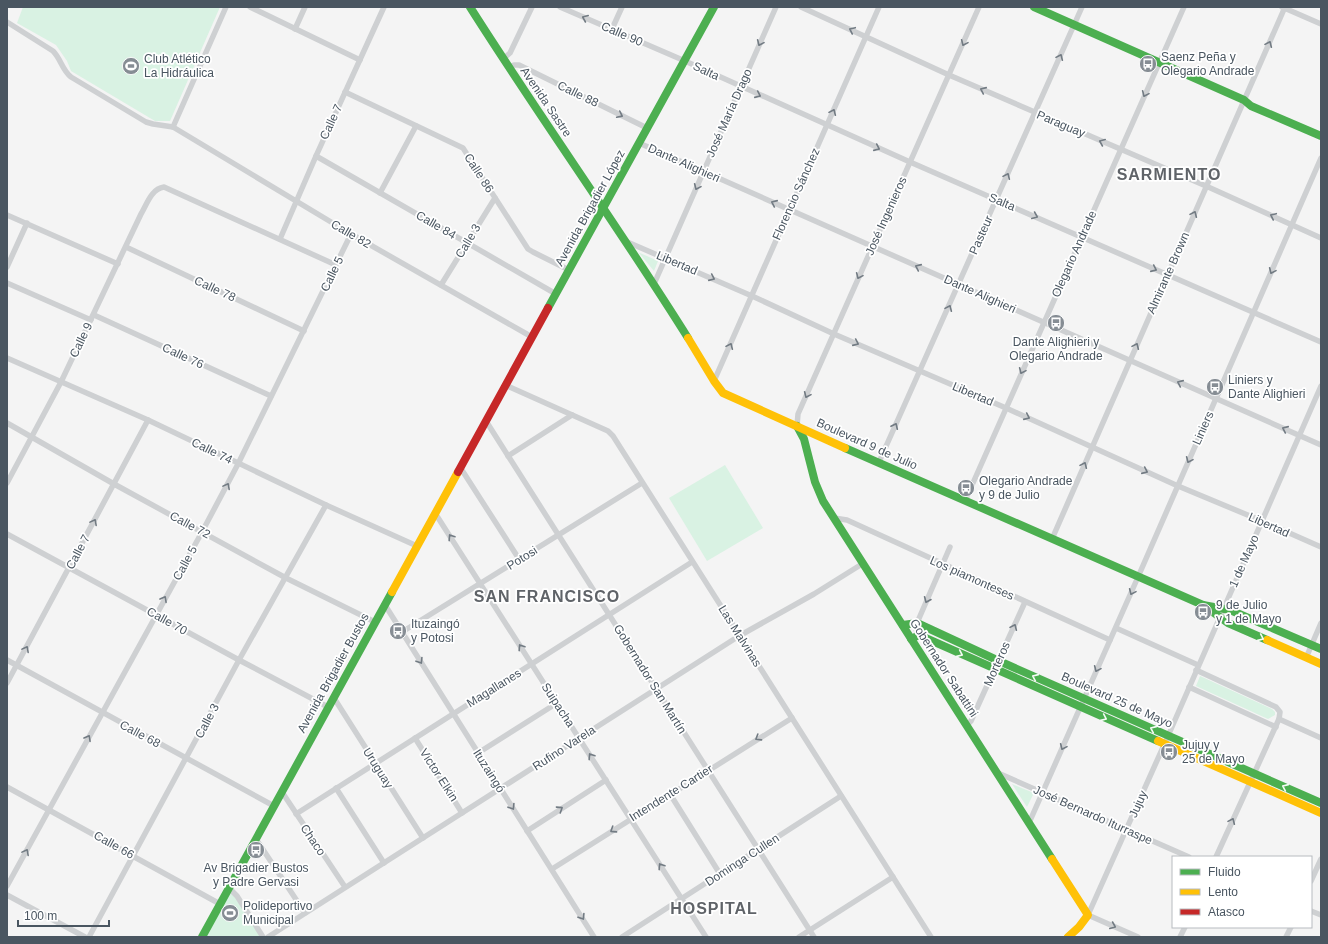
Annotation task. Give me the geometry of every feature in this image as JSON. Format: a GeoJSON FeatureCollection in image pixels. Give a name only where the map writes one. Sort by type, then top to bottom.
{"type":"FeatureCollection","features":[{"type":"Feature","properties":{"kind":"main road","name":"Avenida Sastre"},"geometry":{"type":"LineString","coordinates":[[470,7],[603,209]]}},
{"type":"Feature","properties":{"kind":"main road","name":"Avenida Brigadier López"},"geometry":{"type":"LineString","coordinates":[[486,421],[714,7]]}},
{"type":"Feature","properties":{"kind":"main road"},"geometry":{"type":"LineString","coordinates":[[1034,7],[1244,100],[1251,106],[1321,136]]}},
{"type":"Feature","properties":{"kind":"main road"},"geometry":{"type":"LineString","coordinates":[[1244,100],[1252,100],[1321,131]]}},
{"type":"Feature","properties":{"kind":"main road","name":"Boulevard 9 de Julio"},"geometry":{"type":"LineString","coordinates":[[603,209],[654,284],[723,393],[964,501],[1203,605],[1224,608],[1321,649]]}},
{"type":"Feature","properties":{"kind":"main road","name":"Avenida Brigadier Bustos"},"geometry":{"type":"LineString","coordinates":[[202,937],[486,421]]}},
{"type":"Feature","properties":{"kind":"main road","name":"Gobernador Sabattini"},"geometry":{"type":"LineString","coordinates":[[797,426],[804,439],[818,491],[834,518],[862,564],[903,625],[915,638],[967,725],[1088,915]]}},
{"type":"Feature","properties":{"kind":"main road","name":"Boulevard 9 de Julio"},"geometry":{"type":"LineString","coordinates":[[1203,605],[1219,618],[1228,623],[1321,664]]}},
{"type":"Feature","properties":{"kind":"main road"},"geometry":{"type":"LineString","coordinates":[[903,625],[911,622],[917,623]]}},
{"type":"Feature","properties":{"kind":"main road","name":"Boulevard 25 de Mayo"},"geometry":{"type":"LineString","coordinates":[[917,623],[1084,699],[1321,803]]}},
{"type":"Feature","properties":{"kind":"main road","name":"Boulevard 25 de Mayo"},"geometry":{"type":"LineString","coordinates":[[915,638],[921,636],[1321,813]]}},
{"type":"Feature","properties":{"kind":"main road"},"geometry":{"type":"LineString","coordinates":[[1068,937],[1079,927],[1088,915]]}},
{"type":"Feature","properties":{"kind":"street"},"geometry":{"type":"LineString","coordinates":[[7,22],[53,51],[59,57],[65,72],[71,77],[146,122],[173,127],[226,7]]}},
{"type":"Feature","properties":{"kind":"street"},"geometry":{"type":"LineString","coordinates":[[250,7],[360,60]]}},
{"type":"Feature","properties":{"kind":"street"},"geometry":{"type":"LineString","coordinates":[[295,29],[305,7]]}},
{"type":"Feature","properties":{"kind":"street"},"geometry":{"type":"LineString","coordinates":[[503,59],[510,53],[532,7]]}},
{"type":"Feature","properties":{"kind":"street","name":"Calle 90"},"geometry":{"type":"LineString","coordinates":[[560,7],[685,61]]}},
{"type":"Feature","properties":{"kind":"street"},"geometry":{"type":"LineString","coordinates":[[612,29],[622,7]]}},
{"type":"Feature","properties":{"kind":"street","name":"José María Drago"},"geometry":{"type":"LineString","coordinates":[[654,284],[776,7]]}},
{"type":"Feature","properties":{"kind":"street","name":"Paraguay"},"geometry":{"type":"LineString","coordinates":[[801,7],[949,75],[1206,186],[1321,238]]}},
{"type":"Feature","properties":{"kind":"street","name":"Florencio Sánchez"},"geometry":{"type":"LineString","coordinates":[[714,381],[879,7]]}},
{"type":"Feature","properties":{"kind":"street","name":"José Ingenieros"},"geometry":{"type":"LineString","coordinates":[[797,426],[798,414],[979,7]]}},
{"type":"Feature","properties":{"kind":"street","name":"Pasteur"},"geometry":{"type":"LineString","coordinates":[[879,462],[1082,7]]}},
{"type":"Feature","properties":{"kind":"street","name":"Olegario Andrade"},"geometry":{"type":"LineString","coordinates":[[964,501],[1184,7]]}},
{"type":"Feature","properties":{"kind":"street"},"geometry":{"type":"LineString","coordinates":[[1284,7],[1321,24]]}},
{"type":"Feature","properties":{"kind":"street","name":"Almirante Brown"},"geometry":{"type":"LineString","coordinates":[[1052,539],[1284,7]]}},
{"type":"Feature","properties":{"kind":"street","name":"Calle 7"},"geometry":{"type":"LineString","coordinates":[[280,239],[382,8]]}},
{"type":"Feature","properties":{"kind":"street","name":"Salta"},"geometry":{"type":"LineString","coordinates":[[685,61],[996,200],[1321,342]]}},
{"type":"Feature","properties":{"kind":"street","name":"Calle 88"},"geometry":{"type":"LineString","coordinates":[[509,67],[519,65],[647,128]]}},
{"type":"Feature","properties":{"kind":"street","name":"Calle 86"},"geometry":{"type":"LineString","coordinates":[[345,92],[463,148],[528,249],[569,270]]}},
{"type":"Feature","properties":{"kind":"street"},"geometry":{"type":"LineString","coordinates":[[380,193],[416,126]]}},
{"type":"Feature","properties":{"kind":"street","name":"Calle 82"},"geometry":{"type":"LineString","coordinates":[[173,127],[296,202],[532,337]]}},
{"type":"Feature","properties":{"kind":"street","name":"Dante Alighieri"},"geometry":{"type":"LineString","coordinates":[[639,143],[1321,445]]}},
{"type":"Feature","properties":{"kind":"street","name":"Calle 84"},"geometry":{"type":"LineString","coordinates":[[316,156],[556,294]]}},
{"type":"Feature","properties":{"kind":"street","name":"Liniers"},"geometry":{"type":"LineString","coordinates":[[1029,823],[1116,628],[1321,158]]}},
{"type":"Feature","properties":{"kind":"street","name":"Calle 9"},"geometry":{"type":"LineString","coordinates":[[7,483],[61,382],[151,195],[154,192],[164,187],[280,239]]}},
{"type":"Feature","properties":{"kind":"street","name":"Calle 3"},"geometry":{"type":"LineString","coordinates":[[441,285],[495,198]]}},
{"type":"Feature","properties":{"kind":"street"},"geometry":{"type":"LineString","coordinates":[[7,214],[118,264]]}},
{"type":"Feature","properties":{"kind":"street"},"geometry":{"type":"LineString","coordinates":[[7,268],[27,223]]}},
{"type":"Feature","properties":{"kind":"street","name":"Calle 5"},"geometry":{"type":"LineString","coordinates":[[7,886],[238,464],[351,234]]}},
{"type":"Feature","properties":{"kind":"street"},"geometry":{"type":"LineString","coordinates":[[280,239],[336,265]]}},
{"type":"Feature","properties":{"kind":"street","name":"Libertad"},"geometry":{"type":"LineString","coordinates":[[625,240],[834,334],[1006,408],[1178,486],[1262,521],[1321,548]]}},
{"type":"Feature","properties":{"kind":"street","name":"Calle 78"},"geometry":{"type":"LineString","coordinates":[[126,247],[304,331]]}},
{"type":"Feature","properties":{"kind":"street","name":"Calle 76"},"geometry":{"type":"LineString","coordinates":[[7,283],[93,317],[272,396]]}},
{"type":"Feature","properties":{"kind":"street","name":"Calle 74"},"geometry":{"type":"LineString","coordinates":[[7,358],[148,420],[326,506],[417,546]]}},
{"type":"Feature","properties":{"kind":"street","name":"Las Malvinas"},"geometry":{"type":"LineString","coordinates":[[505,385],[608,431],[613,436],[930,937]]}},
{"type":"Feature","properties":{"kind":"street","name":"1 de Mayo"},"geometry":{"type":"LineString","coordinates":[[1168,736],[1321,386]]}},
{"type":"Feature","properties":{"kind":"street"},"geometry":{"type":"LineString","coordinates":[[508,456],[572,415]]}},
{"type":"Feature","properties":{"kind":"street","name":"Calle 7"},"geometry":{"type":"LineString","coordinates":[[7,683],[148,420]]}},
{"type":"Feature","properties":{"kind":"street","name":"Gobernador San Martín"},"geometry":{"type":"LineString","coordinates":[[486,421],[814,937]]}},
{"type":"Feature","properties":{"kind":"street","name":"Calle 72"},"geometry":{"type":"LineString","coordinates":[[7,423],[114,484],[286,578],[375,622]]}},
{"type":"Feature","properties":{"kind":"street"},"geometry":{"type":"LineString","coordinates":[[460,467],[519,559]]}},
{"type":"Feature","properties":{"kind":"street","name":"Potosi"},"geometry":{"type":"LineString","coordinates":[[402,632],[642,483]]}},
{"type":"Feature","properties":{"kind":"street","name":"Calle 3"},"geometry":{"type":"LineString","coordinates":[[89,937],[187,759],[239,660],[326,506]]}},
{"type":"Feature","properties":{"kind":"street","name":"Suipacha"},"geometry":{"type":"LineString","coordinates":[[435,513],[706,937]]}},
{"type":"Feature","properties":{"kind":"street","name":"Los piamonteses"},"geometry":{"type":"LineString","coordinates":[[834,518],[847,520],[942,565],[1110,640]]}},
{"type":"Feature","properties":{"kind":"street","name":"Calle 70"},"geometry":{"type":"LineString","coordinates":[[7,534],[328,707]]}},
{"type":"Feature","properties":{"kind":"street"},"geometry":{"type":"LineString","coordinates":[[915,638],[917,623],[950,548]]}},
{"type":"Feature","properties":{"kind":"street","name":"Magallanes"},"geometry":{"type":"LineString","coordinates":[[296,814],[692,562]]}},
{"type":"Feature","properties":{"kind":"street","name":"Rufino Varela"},"geometry":{"type":"LineString","coordinates":[[268,937],[739,636],[814,594],[862,564]]}},
{"type":"Feature","properties":{"kind":"street","name":"Morteros"},"geometry":{"type":"LineString","coordinates":[[967,725],[972,721],[994,669],[1026,602]]}},
{"type":"Feature","properties":{"kind":"street","name":"Ituzaingó"},"geometry":{"type":"LineString","coordinates":[[385,605],[594,937]]}},
{"type":"Feature","properties":{"kind":"street"},"geometry":{"type":"LineString","coordinates":[[1306,658],[1321,623]]}},
{"type":"Feature","properties":{"kind":"street"},"geometry":{"type":"LineString","coordinates":[[1116,628],[1276,707],[1280,712],[1276,727],[1216,856]]}},
{"type":"Feature","properties":{"kind":"street","name":"Calle 68"},"geometry":{"type":"LineString","coordinates":[[7,660],[274,806]]}},
{"type":"Feature","properties":{"kind":"street"},"geometry":{"type":"LineString","coordinates":[[1189,688],[1276,727]]}},
{"type":"Feature","properties":{"kind":"street","name":"Uruguay"},"geometry":{"type":"LineString","coordinates":[[334,698],[423,838]]}},
{"type":"Feature","properties":{"kind":"street"},"geometry":{"type":"LineString","coordinates":[[478,753],[557,703]]}},
{"type":"Feature","properties":{"kind":"street","name":"Intendente Cartier"},"geometry":{"type":"LineString","coordinates":[[552,869],[792,718]]}},
{"type":"Feature","properties":{"kind":"street"},"geometry":{"type":"LineString","coordinates":[[1279,719],[1321,738]]}},
{"type":"Feature","properties":{"kind":"street","name":"Jujuy"},"geometry":{"type":"LineString","coordinates":[[1088,915],[1168,736]]}},
{"type":"Feature","properties":{"kind":"street","name":"Victor Elkin"},"geometry":{"type":"LineString","coordinates":[[415,738],[462,813]]}},
{"type":"Feature","properties":{"kind":"street","name":"José Bernardo Iturraspe"},"geometry":{"type":"LineString","coordinates":[[998,773],[1187,856]]}},
{"type":"Feature","properties":{"kind":"street"},"geometry":{"type":"LineString","coordinates":[[527,831],[606,780]]}},
{"type":"Feature","properties":{"kind":"street","name":"Calle 66"},"geometry":{"type":"LineString","coordinates":[[7,787],[220,904]]}},
{"type":"Feature","properties":{"kind":"street"},"geometry":{"type":"LineString","coordinates":[[336,788],[384,863]]}},
{"type":"Feature","properties":{"kind":"street","name":"Chaco"},"geometry":{"type":"LineString","coordinates":[[282,792],[345,887]]}},
{"type":"Feature","properties":{"kind":"street"},"geometry":{"type":"LineString","coordinates":[[670,794],[720,874]]}},
{"type":"Feature","properties":{"kind":"street","name":"Dominga Cullen"},"geometry":{"type":"LineString","coordinates":[[622,937],[841,796]]}},
{"type":"Feature","properties":{"kind":"street"},"geometry":{"type":"LineString","coordinates":[[256,839],[305,913]]}},
{"type":"Feature","properties":{"kind":"street"},"geometry":{"type":"LineString","coordinates":[[1312,879],[1321,858]]}},
{"type":"Feature","properties":{"kind":"street"},"geometry":{"type":"LineString","coordinates":[[799,937],[893,877]]}},
{"type":"Feature","properties":{"kind":"street"},"geometry":{"type":"LineString","coordinates":[[229,888],[237,896],[263,937]]}},
{"type":"Feature","properties":{"kind":"street"},"geometry":{"type":"LineString","coordinates":[[7,895],[85,937]]}},
{"type":"Feature","properties":{"kind":"street"},"geometry":{"type":"LineString","coordinates":[[1088,915],[1138,937]]}},
{"type":"Feature","properties":{"kind":"street"},"geometry":{"type":"LineString","coordinates":[[1180,937],[1184,928]]}},
{"type":"Feature","properties":{"kind":"street"},"geometry":{"type":"LineString","coordinates":[[1286,937],[1290,928]]}},
{"type":"Feature","properties":{"kind":"green space","name":"Club Atlético La Hidráulica"},"geometry":{"type":"Polygon","coordinates":[[[23,7],[220,7],[170,121],[155,121],[71,71],[67,61],[56,45],[17,23],[23,7]]]}},
{"type":"Feature","properties":{"kind":"green space"},"geometry":{"type":"Polygon","coordinates":[[[639,253],[658,261],[654,271],[639,253]]]}},
{"type":"Feature","properties":{"kind":"green space"},"geometry":{"type":"Polygon","coordinates":[[[725,465],[763,528],[707,561],[669,498],[725,465]]]}},
{"type":"Feature","properties":{"kind":"green space"},"geometry":{"type":"Polygon","coordinates":[[[1200,676],[1272,709],[1275,712],[1275,715],[1268,719],[1196,686],[1200,676]]]}},
{"type":"Feature","properties":{"kind":"green space"},"geometry":{"type":"Polygon","coordinates":[[[1012,784],[1034,793],[1027,807],[1012,784]]]}},
{"type":"Feature","properties":{"kind":"green space","name":"Polideportivo Municipal"},"geometry":{"type":"Polygon","coordinates":[[[229,888],[261,937],[202,937],[229,888]]]}},
{"type":"Feature","properties":{"kind":"traffic: fast"},"geometry":{"type":"LineString","coordinates":[[470,7],[688,338]]}},
{"type":"Feature","properties":{"kind":"traffic: fast"},"geometry":{"type":"LineString","coordinates":[[548,308],[714,7]]}},
{"type":"Feature","properties":{"kind":"traffic: fast"},"geometry":{"type":"LineString","coordinates":[[1034,7],[1244,100],[1251,106],[1321,136]]}},
{"type":"Feature","properties":{"kind":"traffic: fast"},"geometry":{"type":"LineString","coordinates":[[797,426],[804,439],[815,482],[823,501],[1052,859]]}},
{"type":"Feature","properties":{"kind":"traffic: fast"},"geometry":{"type":"LineString","coordinates":[[845,448],[1203,605],[1228,623],[1267,640]]}},
{"type":"Feature","properties":{"kind":"traffic: fast"},"geometry":{"type":"LineString","coordinates":[[202,937],[392,592]]}},
{"type":"Feature","properties":{"kind":"traffic: fast"},"geometry":{"type":"LineString","coordinates":[[1203,605],[1230,610],[1321,649]]}},
{"type":"Feature","properties":{"kind":"traffic: fast"},"geometry":{"type":"LineString","coordinates":[[903,625],[917,623],[999,661],[1321,803]]}},
{"type":"Feature","properties":{"kind":"traffic: fast"},"geometry":{"type":"LineString","coordinates":[[911,639],[921,636],[1158,741]]}},
{"type":"Feature","properties":{"kind":"traffic: slow"},"geometry":{"type":"LineString","coordinates":[[688,338],[723,393],[845,448]]}},
{"type":"Feature","properties":{"kind":"traffic: slow"},"geometry":{"type":"LineString","coordinates":[[392,592],[458,472]]}},
{"type":"Feature","properties":{"kind":"traffic: slow"},"geometry":{"type":"LineString","coordinates":[[1267,640],[1321,664]]}},
{"type":"Feature","properties":{"kind":"traffic: slow"},"geometry":{"type":"LineString","coordinates":[[1158,741],[1321,813]]}},
{"type":"Feature","properties":{"kind":"traffic: slow"},"geometry":{"type":"LineString","coordinates":[[1052,859],[1088,915],[1079,927],[1068,937]]}},
{"type":"Feature","properties":{"kind":"traffic: jam"},"geometry":{"type":"LineString","coordinates":[[458,472],[548,308]]}},
{"type":"Feature","properties":{"kind":"place","name":"Saenz Peña y Olegario Andrade"},"geometry":{"type":"Point","coordinates":[1148,64]}},
{"type":"Feature","properties":{"kind":"place","name":"Club Atlético La Hidráulica"},"geometry":{"type":"Point","coordinates":[131,66]}},
{"type":"Feature","properties":{"kind":"place","name":"Dante Alighieri y Olegario Andrade"},"geometry":{"type":"Point","coordinates":[1056,323]}},
{"type":"Feature","properties":{"kind":"place","name":"Liniers y Dante Alighieri"},"geometry":{"type":"Point","coordinates":[1215,387]}},
{"type":"Feature","properties":{"kind":"place","name":"Olegario Andrade y 9 de Julio"},"geometry":{"type":"Point","coordinates":[966,488]}},
{"type":"Feature","properties":{"kind":"place","name":"9 de Julio y 1 de Mayo"},"geometry":{"type":"Point","coordinates":[1203,612]}},
{"type":"Feature","properties":{"kind":"place","name":"Ituzaingó y Potosi"},"geometry":{"type":"Point","coordinates":[398,631]}},
{"type":"Feature","properties":{"kind":"place","name":"Jujuy y 25 de Mayo"},"geometry":{"type":"Point","coordinates":[1169,752]}},
{"type":"Feature","properties":{"kind":"place","name":"Av Brigadier Bustos y Padre Gervasi"},"geometry":{"type":"Point","coordinates":[256,850]}},
{"type":"Feature","properties":{"kind":"place","name":"Polideportivo Municipal"},"geometry":{"type":"Point","coordinates":[230,913]}},
{"type":"Feature","properties":{"kind":"district","name":"SARMIENTO"},"geometry":{"type":"Point","coordinates":[1169,174]}},
{"type":"Feature","properties":{"kind":"district","name":"SAN FRANCISCO"},"geometry":{"type":"Point","coordinates":[547,596]}},
{"type":"Feature","properties":{"kind":"district","name":"HOSPITAL"},"geometry":{"type":"Point","coordinates":[714,908]}}]}
